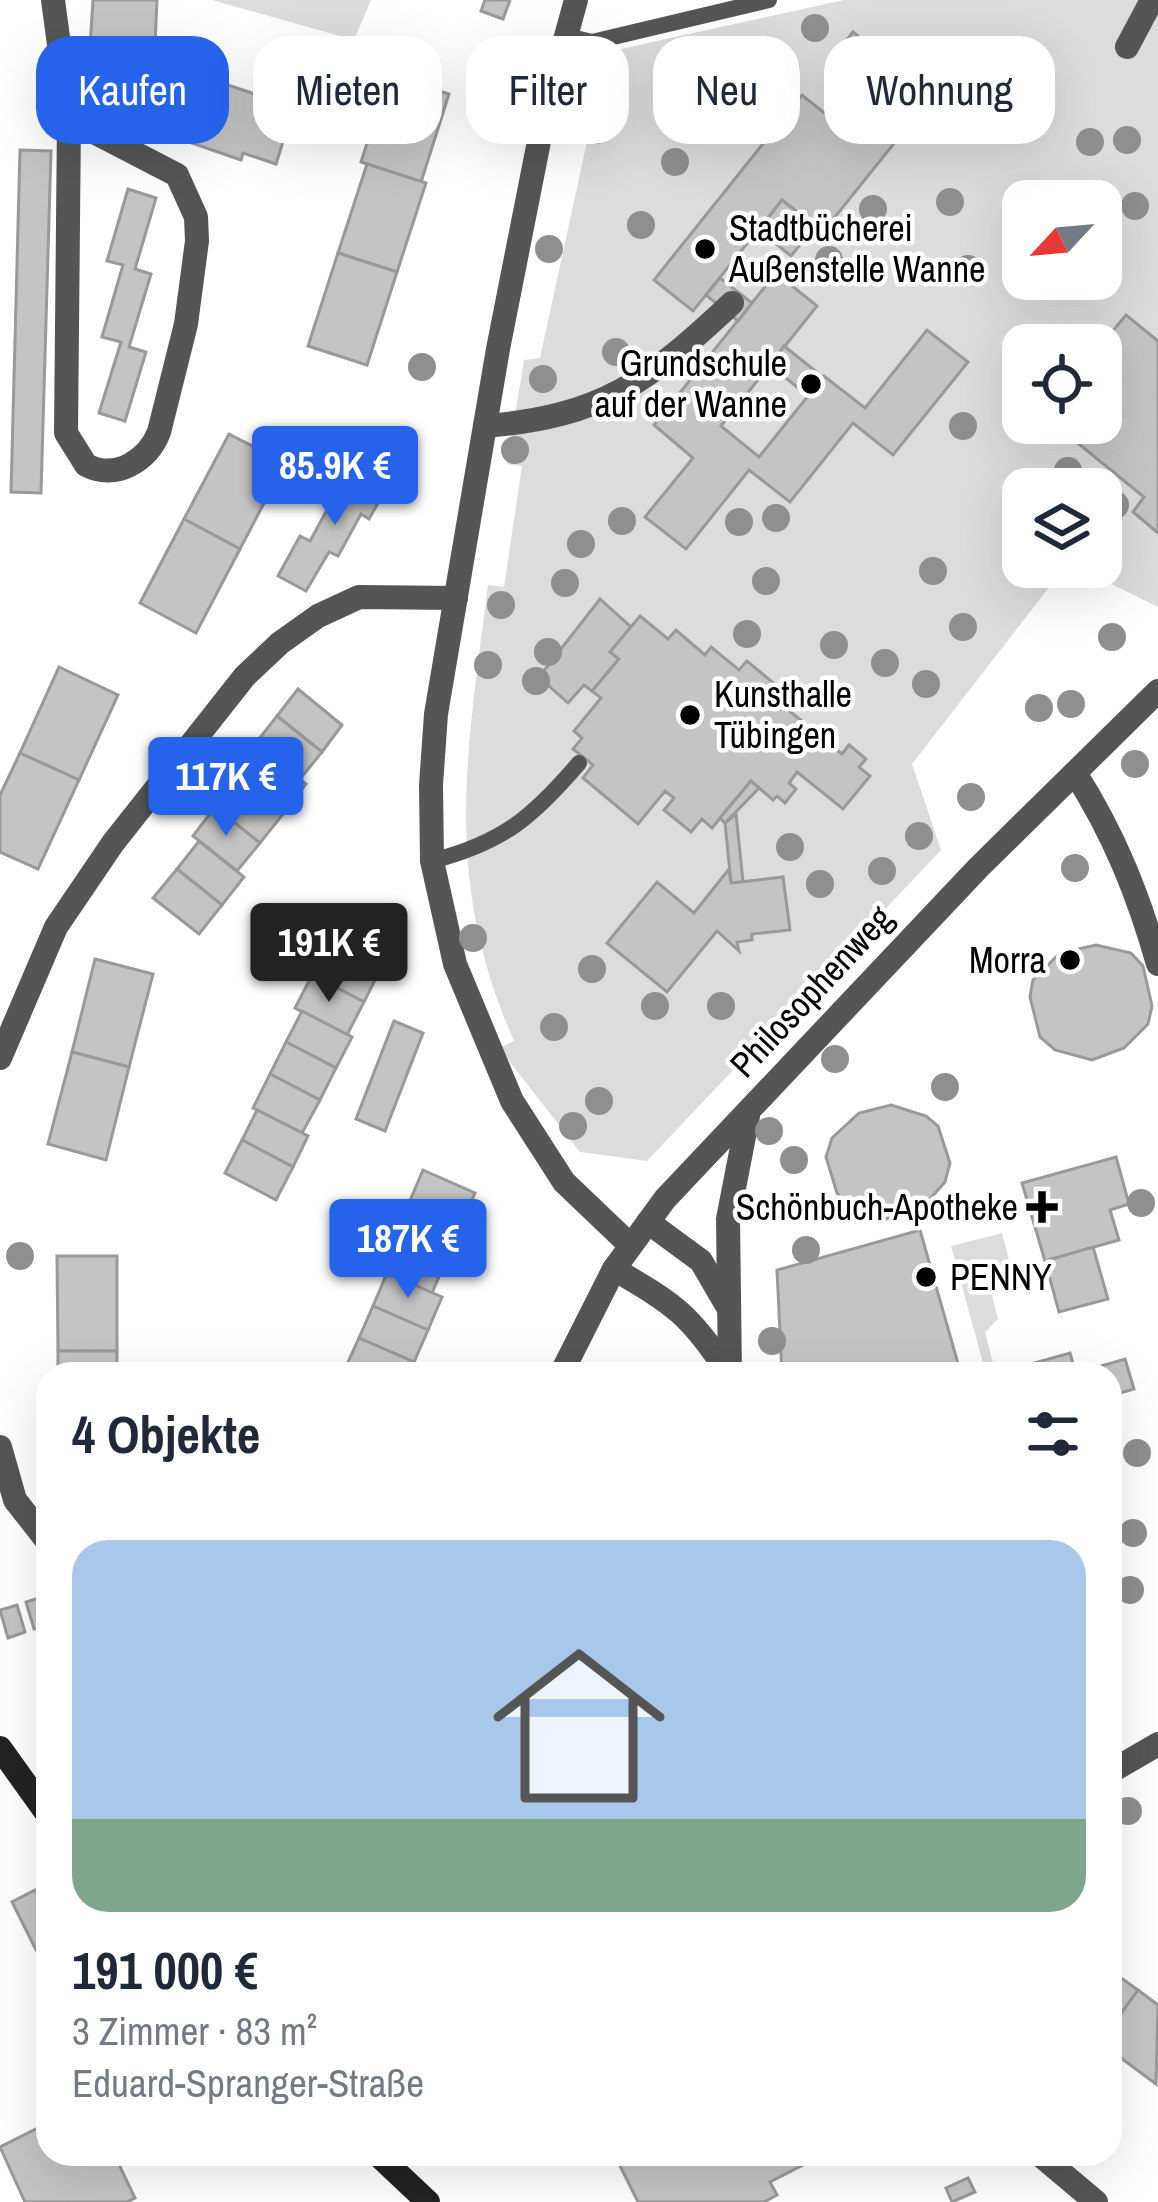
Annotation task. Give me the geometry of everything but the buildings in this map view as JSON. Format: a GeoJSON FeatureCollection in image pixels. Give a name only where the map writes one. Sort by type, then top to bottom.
{"type":"FeatureCollection","features":[{"type":"Feature","properties":{"kind":"street"},"geometry":{"type":"LineString","coordinates":[[53,0],[58,36]]}},
{"type":"Feature","properties":{"kind":"street"},"geometry":{"type":"LineString","coordinates":[[567,36],[576,0]]}},
{"type":"Feature","properties":{"kind":"street"},"geometry":{"type":"LineString","coordinates":[[1127,47],[1152,0]]}},
{"type":"Feature","properties":{"kind":"street"},"geometry":{"type":"LineString","coordinates":[[69,119],[177,175],[196,217],[186,324],[159,432],[153,448],[136,464],[106,471],[86,465],[66,434],[69,119]]}},
{"type":"Feature","properties":{"kind":"street"},"geometry":{"type":"LineString","coordinates":[[539,144],[484,426],[436,714],[430,785],[432,861],[454,964],[512,1101],[564,1182],[631,1245]]}},
{"type":"Feature","properties":{"kind":"street"},"geometry":{"type":"LineString","coordinates":[[484,426],[574,413],[616,394],[672,360],[732,303]]}},
{"type":"Feature","properties":{"kind":"street"},"geometry":{"type":"LineString","coordinates":[[0,1058],[56,927],[113,843],[245,676],[318,616],[359,597],[456,598]]}},
{"type":"Feature","properties":{"kind":"street","name":"Philosophenweg"},"geometry":{"type":"LineString","coordinates":[[567,1362],[614,1269],[648,1222],[979,867],[1158,692]]}},
{"type":"Feature","properties":{"kind":"street"},"geometry":{"type":"LineString","coordinates":[[1075,773],[1126,862],[1158,964]]}},
{"type":"Feature","properties":{"kind":"street"},"geometry":{"type":"LineString","coordinates":[[730,1362],[728,1219],[750,1108]]}},
{"type":"Feature","properties":{"kind":"street"},"geometry":{"type":"LineString","coordinates":[[648,1222],[701,1261],[730,1311]]}},
{"type":"Feature","properties":{"kind":"street"},"geometry":{"type":"LineString","coordinates":[[614,1269],[679,1309],[697,1325],[722,1362]]}},
{"type":"Feature","properties":{"kind":"street"},"geometry":{"type":"LineString","coordinates":[[0,1447],[15,1500],[36,1527]]}},
{"type":"Feature","properties":{"kind":"street"},"geometry":{"type":"LineString","coordinates":[[1122,1765],[1158,1744]]}},
{"type":"Feature","properties":{"kind":"street"},"geometry":{"type":"LineString","coordinates":[[0,1748],[36,1798]]}},
{"type":"Feature","properties":{"kind":"street"},"geometry":{"type":"LineString","coordinates":[[390,2166],[428,2202]]}},
{"type":"Feature","properties":{"kind":"street"},"geometry":{"type":"LineString","coordinates":[[1053,2166],[1096,2202]]}},
{"type":"Feature","properties":{"kind":"lane"},"geometry":{"type":"LineString","coordinates":[[617,36],[769,0]]}},
{"type":"Feature","properties":{"kind":"lane"},"geometry":{"type":"LineString","coordinates":[[432,861],[474,850],[517,828],[579,763]]}},
{"type":"Feature","properties":{"kind":"shaded area"},"geometry":{"type":"Polygon","coordinates":[[[212,0],[371,0],[356,36],[340,36],[212,0]]]}},
{"type":"Feature","properties":{"kind":"shaded area"},"geometry":{"type":"Polygon","coordinates":[[[844,0],[1158,0],[1158,607],[1120,588],[1122,468],[1002,468],[1002,588],[1049,588],[912,764],[941,850],[647,1161],[580,1152],[499,1048],[514,1041],[491,981],[469,869],[468,760],[488,585],[504,587],[522,466],[507,464],[524,360],[540,358],[586,144],[629,144],[629,47],[653,42],[653,144],[800,144],[800,36],[680,36],[844,0]]]}},
{"type":"Feature","properties":{"kind":"shaded area"},"geometry":{"type":"Polygon","coordinates":[[[1002,1233],[1014,1280],[990,1288],[998,1319],[985,1332],[993,1362],[983,1362],[951,1246],[1002,1233]]]}},
{"type":"Feature","properties":{"kind":"place","name":"Stadtbücherei Außenstelle Wanne"},"geometry":{"type":"Point","coordinates":[705,249]}},
{"type":"Feature","properties":{"kind":"place","name":"Grundschule auf der Wanne"},"geometry":{"type":"Point","coordinates":[811,384]}},
{"type":"Feature","properties":{"kind":"place","name":"Kunsthalle Tübingen"},"geometry":{"type":"Point","coordinates":[690,715]}},
{"type":"Feature","properties":{"kind":"place","name":"Morra"},"geometry":{"type":"Point","coordinates":[1070,960]}},
{"type":"Feature","properties":{"kind":"place","name":"Schönbuch-Apotheke"},"geometry":{"type":"Point","coordinates":[1042,1207]}},
{"type":"Feature","properties":{"kind":"place","name":"PENNY"},"geometry":{"type":"Point","coordinates":[926,1277]}}]}
